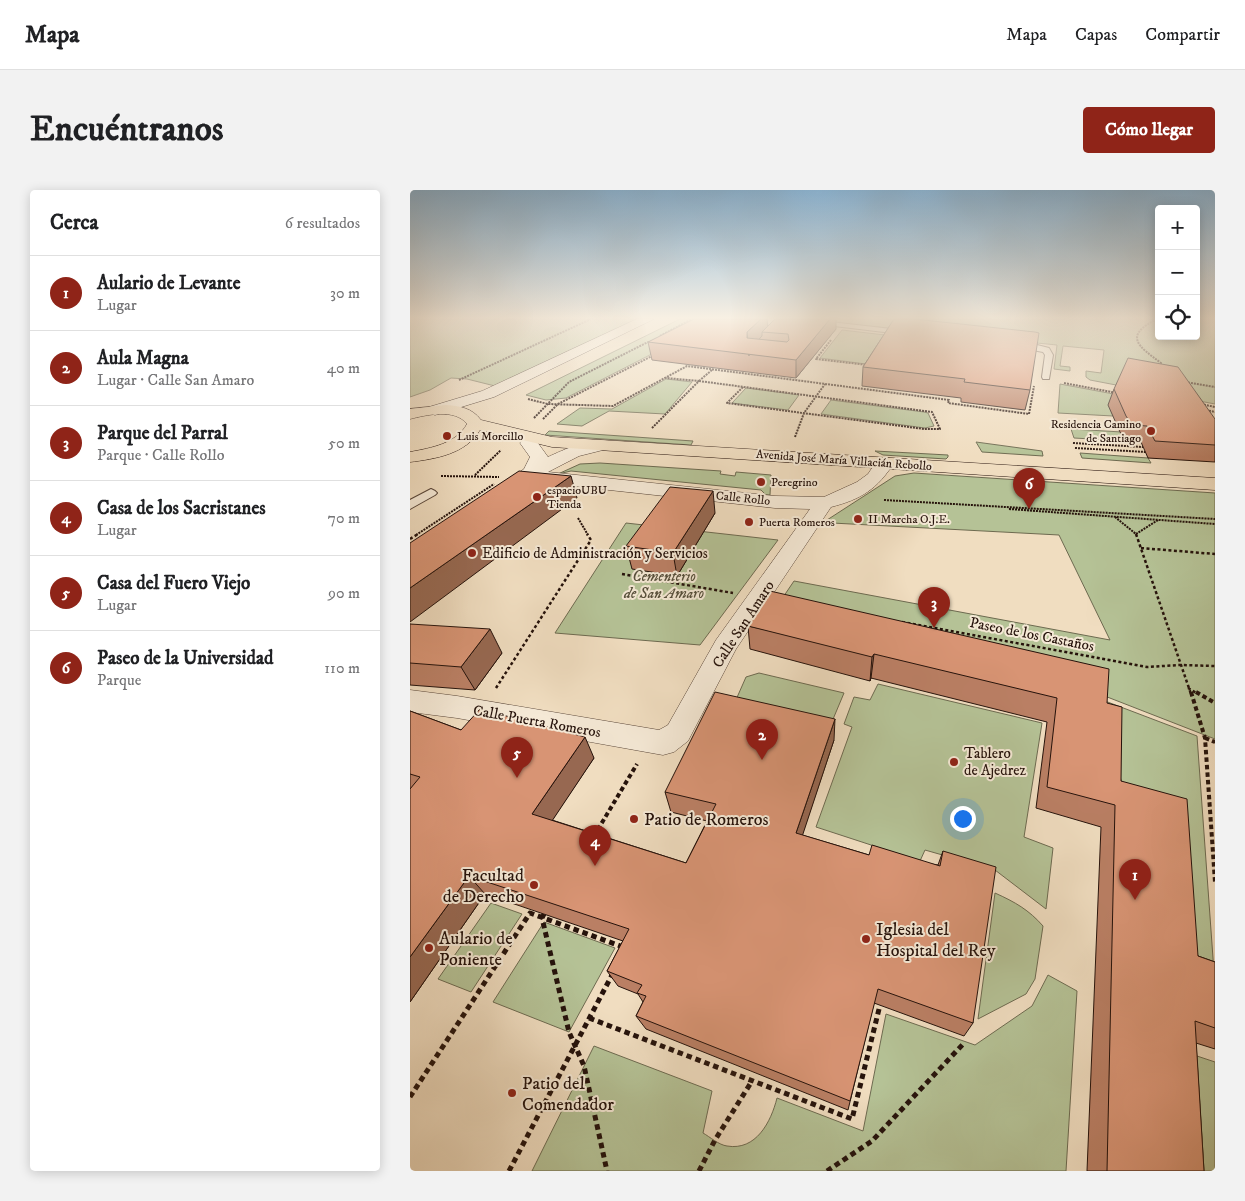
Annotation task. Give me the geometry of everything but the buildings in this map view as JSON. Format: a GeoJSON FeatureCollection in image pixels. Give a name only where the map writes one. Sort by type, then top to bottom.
{"type":"FeatureCollection","features":[{"type":"Feature","properties":{"kind":"highway"},"geometry":{"type":"LineString","coordinates":[[410,414],[435,410],[461,412],[470,416],[475,423],[506,442]]}},
{"type":"Feature","properties":{"kind":"highway"},"geometry":{"type":"LineString","coordinates":[[448,448],[468,436],[475,423]]}},
{"type":"Feature","properties":{"kind":"highway"},"geometry":{"type":"LineString","coordinates":[[410,457],[448,448],[506,442]]}},
{"type":"Feature","properties":{"kind":"highway","name":"Avenida José María Villacián Rebollo"},"geometry":{"type":"LineString","coordinates":[[506,442],[552,442],[1215,484]]}},
{"type":"Feature","properties":{"kind":"street"},"geometry":{"type":"LineString","coordinates":[[435,410],[488,394],[561,365]]}},
{"type":"Feature","properties":{"kind":"street"},"geometry":{"type":"LineString","coordinates":[[475,423],[498,403],[577,365]]}},
{"type":"Feature","properties":{"kind":"street"},"geometry":{"type":"LineString","coordinates":[[506,442],[539,457],[529,473]]}},
{"type":"Feature","properties":{"kind":"street"},"geometry":{"type":"LineString","coordinates":[[501,486],[573,452],[601,445]]}},
{"type":"Feature","properties":{"kind":"street","name":"Calle Rollo"},"geometry":{"type":"LineString","coordinates":[[529,473],[775,502],[824,503],[839,499],[864,486],[875,478],[885,463]]}},
{"type":"Feature","properties":{"kind":"street","name":"Calle San Amaro"},"geometry":{"type":"LineString","coordinates":[[657,742],[678,733],[725,646],[824,503]]}},
{"type":"Feature","properties":{"kind":"street","name":"Calle Puerta Romeros"},"geometry":{"type":"LineString","coordinates":[[410,701],[481,711],[657,742]]}},
{"type":"Feature","properties":{"kind":"lane"},"geometry":{"type":"LineString","coordinates":[[1046,378],[1048,365]]}},
{"type":"Feature","properties":{"kind":"lane"},"geometry":{"type":"LineString","coordinates":[[410,505],[431,493]]}},
{"type":"Feature","properties":{"kind":"path"},"geometry":{"type":"LineString","coordinates":[[453,382],[491,365]]}},
{"type":"Feature","properties":{"kind":"path"},"geometry":{"type":"LineString","coordinates":[[474,476],[506,442],[569,382],[602,365]]}},
{"type":"Feature","properties":{"kind":"path"},"geometry":{"type":"LineString","coordinates":[[541,421],[558,404],[635,365]]}},
{"type":"Feature","properties":{"kind":"path"},"geometry":{"type":"LineString","coordinates":[[652,428],[699,381],[718,365]]}},
{"type":"Feature","properties":{"kind":"path"},"geometry":{"type":"LineString","coordinates":[[1157,372],[1159,365]]}},
{"type":"Feature","properties":{"kind":"path"},"geometry":{"type":"LineString","coordinates":[[558,404],[613,406],[687,366],[949,400],[948,404],[1029,414],[1035,378]]}},
{"type":"Feature","properties":{"kind":"path"},"geometry":{"type":"LineString","coordinates":[[666,378],[699,381],[932,412],[940,429],[924,429],[727,403],[743,387]]}},
{"type":"Feature","properties":{"kind":"path"},"geometry":{"type":"LineString","coordinates":[[1178,381],[1215,387]]}},
{"type":"Feature","properties":{"kind":"path"},"geometry":{"type":"LineString","coordinates":[[1058,382],[1124,394]]}},
{"type":"Feature","properties":{"kind":"path"},"geometry":{"type":"LineString","coordinates":[[793,444],[804,413],[826,384]]}},
{"type":"Feature","properties":{"kind":"path"},"geometry":{"type":"LineString","coordinates":[[1196,403],[1215,410]]}},
{"type":"Feature","properties":{"kind":"path"},"geometry":{"type":"LineString","coordinates":[[1200,408],[1215,410]]}},
{"type":"Feature","properties":{"kind":"path"},"geometry":{"type":"LineString","coordinates":[[1073,443],[1143,447]]}},
{"type":"Feature","properties":{"kind":"path"},"geometry":{"type":"LineString","coordinates":[[1074,448],[1146,452]]}},
{"type":"Feature","properties":{"kind":"path"},"geometry":{"type":"LineString","coordinates":[[410,539],[501,486]]}},
{"type":"Feature","properties":{"kind":"path"},"geometry":{"type":"LineString","coordinates":[[1215,519],[883,500],[1215,524]]}},
{"type":"Feature","properties":{"kind":"path"},"geometry":{"type":"LineString","coordinates":[[1114,517],[1137,536],[1204,737],[1215,882]]}},
{"type":"Feature","properties":{"kind":"path"},"geometry":{"type":"LineString","coordinates":[[481,711],[591,540],[578,518]]}},
{"type":"Feature","properties":{"kind":"path"},"geometry":{"type":"LineString","coordinates":[[1137,536],[1158,520]]}},
{"type":"Feature","properties":{"kind":"path"},"geometry":{"type":"LineString","coordinates":[[1141,548],[1215,554]]}},
{"type":"Feature","properties":{"kind":"path"},"geometry":{"type":"LineString","coordinates":[[622,574],[759,598]]}},
{"type":"Feature","properties":{"kind":"path","name":"Paseo de los Castaños"},"geometry":{"type":"LineString","coordinates":[[896,621],[1147,667],[1180,665],[1215,666]]}},
{"type":"Feature","properties":{"kind":"path"},"geometry":{"type":"LineString","coordinates":[[1188,688],[1215,703]]}},
{"type":"Feature","properties":{"kind":"path"},"geometry":{"type":"LineString","coordinates":[[1204,737],[1215,741]]}},
{"type":"Feature","properties":{"kind":"path"},"geometry":{"type":"LineString","coordinates":[[1204,737],[1215,742],[1215,745]]}},
{"type":"Feature","properties":{"kind":"path"},"geometry":{"type":"LineString","coordinates":[[592,840],[657,742]]}},
{"type":"Feature","properties":{"kind":"path"},"geometry":{"type":"LineString","coordinates":[[410,1097],[530,913],[543,916],[626,948],[621,956]]}},
{"type":"Feature","properties":{"kind":"path"},"geometry":{"type":"LineString","coordinates":[[543,916],[574,1047],[584,1066],[607,1171]]}},
{"type":"Feature","properties":{"kind":"path"},"geometry":{"type":"LineString","coordinates":[[509,1171],[617,965]]}},
{"type":"Feature","properties":{"kind":"path"},"geometry":{"type":"LineString","coordinates":[[589,1018],[852,1119],[880,1005]]}},
{"type":"Feature","properties":{"kind":"path"},"geometry":{"type":"LineString","coordinates":[[827,1171],[872,1141],[965,1042]]}},
{"type":"Feature","properties":{"kind":"path"},"geometry":{"type":"LineString","coordinates":[[699,1171],[715,1140],[752,1081]]}},
{"type":"Feature","properties":{"kind":"green space"},"geometry":{"type":"Polygon","coordinates":[[[410,365],[541,365],[495,386],[467,379],[451,378],[430,390],[410,397],[410,365]]]}},
{"type":"Feature","properties":{"kind":"green space"},"geometry":{"type":"Polygon","coordinates":[[[587,365],[631,365],[566,398],[546,400],[526,395],[587,365]]]}},
{"type":"Feature","properties":{"kind":"green space"},"geometry":{"type":"Polygon","coordinates":[[[1055,365],[1070,367],[1070,371],[1054,369],[1055,365]]]}},
{"type":"Feature","properties":{"kind":"green space"},"geometry":{"type":"Polygon","coordinates":[[[1102,365],[1215,365],[1215,404],[1090,380],[1086,377],[1086,371],[1101,373],[1102,365]]]}},
{"type":"Feature","properties":{"kind":"green space"},"geometry":{"type":"Polygon","coordinates":[[[666,379],[692,382],[665,414],[609,411],[582,426],[557,424],[580,408],[612,409],[666,379]]]}},
{"type":"Feature","properties":{"kind":"green space"},"geometry":{"type":"Polygon","coordinates":[[[1060,384],[1135,398],[1113,416],[1058,413],[1060,384]]]}},
{"type":"Feature","properties":{"kind":"green space"},"geometry":{"type":"Polygon","coordinates":[[[746,388],[799,395],[788,410],[732,403],[746,388]]]}},
{"type":"Feature","properties":{"kind":"green space"},"geometry":{"type":"Polygon","coordinates":[[[831,400],[928,413],[934,426],[925,428],[821,414],[831,400]]]}},
{"type":"Feature","properties":{"kind":"green space"},"geometry":{"type":"Polygon","coordinates":[[[1071,429],[1122,432],[1126,441],[1074,438],[1071,429]]]}},
{"type":"Feature","properties":{"kind":"green space"},"geometry":{"type":"Polygon","coordinates":[[[549,431],[693,441],[691,445],[545,435],[549,431]]]}},
{"type":"Feature","properties":{"kind":"green space"},"geometry":{"type":"Polygon","coordinates":[[[976,442],[1042,451],[1043,456],[982,452],[976,442]]]}},
{"type":"Feature","properties":{"kind":"green space"},"geometry":{"type":"Polygon","coordinates":[[[875,451],[948,455],[948,457],[946,459],[883,455],[875,451]]]}},
{"type":"Feature","properties":{"kind":"green space"},"geometry":{"type":"Polygon","coordinates":[[[1080,453],[1148,458],[1151,463],[1082,458],[1080,453]]]}},
{"type":"Feature","properties":{"kind":"green space"},"geometry":{"type":"Polygon","coordinates":[[[600,463],[721,471],[720,474],[735,476],[736,472],[771,475],[770,495],[766,495],[761,490],[571,471],[558,474],[580,464],[600,463]]]}},
{"type":"Feature","properties":{"kind":"green space"},"geometry":{"type":"Polygon","coordinates":[[[914,473],[1215,493],[1215,739],[1097,693],[771,615],[794,581],[1110,640],[1059,535],[832,523],[827,520],[895,476],[914,473]]]}},
{"type":"Feature","properties":{"kind":"green space","name":"Cementerio de San Amaro"},"geometry":{"type":"Polygon","coordinates":[[[626,523],[778,540],[700,645],[555,633],[626,523]]]}},
{"type":"Feature","properties":{"kind":"green space"},"geometry":{"type":"Polygon","coordinates":[[[759,673],[844,693],[831,724],[735,702],[746,677],[759,673]]]}},
{"type":"Feature","properties":{"kind":"green space"},"geometry":{"type":"Polygon","coordinates":[[[878,684],[1042,723],[1024,837],[1053,848],[1046,909],[995,870],[925,850],[920,861],[816,827],[852,727],[844,724],[854,697],[870,700],[878,684]]]}},
{"type":"Feature","properties":{"kind":"green space"},"geometry":{"type":"Polygon","coordinates":[[[1105,701],[1197,736],[1214,972],[1186,964],[1115,795],[1105,701]]]}},
{"type":"Feature","properties":{"kind":"green space"},"geometry":{"type":"Polygon","coordinates":[[[995,893],[1021,907],[1043,926],[1035,979],[1026,994],[978,1019],[995,893]]]}},
{"type":"Feature","properties":{"kind":"green space"},"geometry":{"type":"Polygon","coordinates":[[[491,903],[522,914],[471,992],[438,979],[491,903]]]}},
{"type":"Feature","properties":{"kind":"green space"},"geometry":{"type":"Polygon","coordinates":[[[544,922],[615,948],[569,1032],[493,1002],[544,922]]]}},
{"type":"Feature","properties":{"kind":"green space"},"geometry":{"type":"Polygon","coordinates":[[[1048,975],[1077,991],[1066,1171],[532,1171],[594,1046],[712,1091],[703,1133],[718,1143],[727,1146],[746,1144],[761,1133],[771,1116],[777,1098],[863,1131],[886,1014],[975,1045],[1032,1006],[1048,975]]]}},
{"type":"Feature","properties":{"kind":"green space"},"geometry":{"type":"Polygon","coordinates":[[[1188,1053],[1215,1062],[1215,1171],[1193,1171],[1188,1053]]]}},
{"type":"Feature","properties":{"kind":"place","name":"Residencia Camino de Santiago"},"geometry":{"type":"Point","coordinates":[1151,431]}},
{"type":"Feature","properties":{"kind":"place","name":"Luis Morcillo"},"geometry":{"type":"Point","coordinates":[447,436]}},
{"type":"Feature","properties":{"kind":"place","name":"Peregrino"},"geometry":{"type":"Point","coordinates":[761,482]}},
{"type":"Feature","properties":{"kind":"place","name":"espacioUBU Tienda"},"geometry":{"type":"Point","coordinates":[537,497]}},
{"type":"Feature","properties":{"kind":"place","name":"Paseo de la Universidad"},"geometry":{"type":"Point","coordinates":[1029,509]}},
{"type":"Feature","properties":{"kind":"place","name":"II Marcha O.J.E."},"geometry":{"type":"Point","coordinates":[858,519]}},
{"type":"Feature","properties":{"kind":"place","name":"Puerta Romeros"},"geometry":{"type":"Point","coordinates":[749,522]}},
{"type":"Feature","properties":{"kind":"place","name":"Edificio de Administración y Servicios"},"geometry":{"type":"Point","coordinates":[472,553]}},
{"type":"Feature","properties":{"kind":"place","name":"Parque del Parral"},"geometry":{"type":"Point","coordinates":[934,628]}},
{"type":"Feature","properties":{"kind":"place","name":"Aula Magna"},"geometry":{"type":"Point","coordinates":[762,760]}},
{"type":"Feature","properties":{"kind":"place","name":"Tablero de Ajedrez"},"geometry":{"type":"Point","coordinates":[954,762]}},
{"type":"Feature","properties":{"kind":"place","name":"Casa del Fuero Viejo"},"geometry":{"type":"Point","coordinates":[517,778]}},
{"type":"Feature","properties":{"kind":"place","name":"Patio de Romeros"},"geometry":{"type":"Point","coordinates":[634,819]}},
{"type":"Feature","properties":{"kind":"place","name":"Casa de los Sacristanes"},"geometry":{"type":"Point","coordinates":[595,866]}},
{"type":"Feature","properties":{"kind":"place","name":"Facultad de Derecho"},"geometry":{"type":"Point","coordinates":[534,885]}},
{"type":"Feature","properties":{"kind":"place","name":"Aulario de Levante"},"geometry":{"type":"Point","coordinates":[1135,900]}},
{"type":"Feature","properties":{"kind":"place","name":"Iglesia del Hospital del Rey"},"geometry":{"type":"Point","coordinates":[866,939]}},
{"type":"Feature","properties":{"kind":"place","name":"Aulario de Poniente"},"geometry":{"type":"Point","coordinates":[429,948]}},
{"type":"Feature","properties":{"kind":"place","name":"Patio del Comendador"},"geometry":{"type":"Point","coordinates":[512,1093]}}]}
